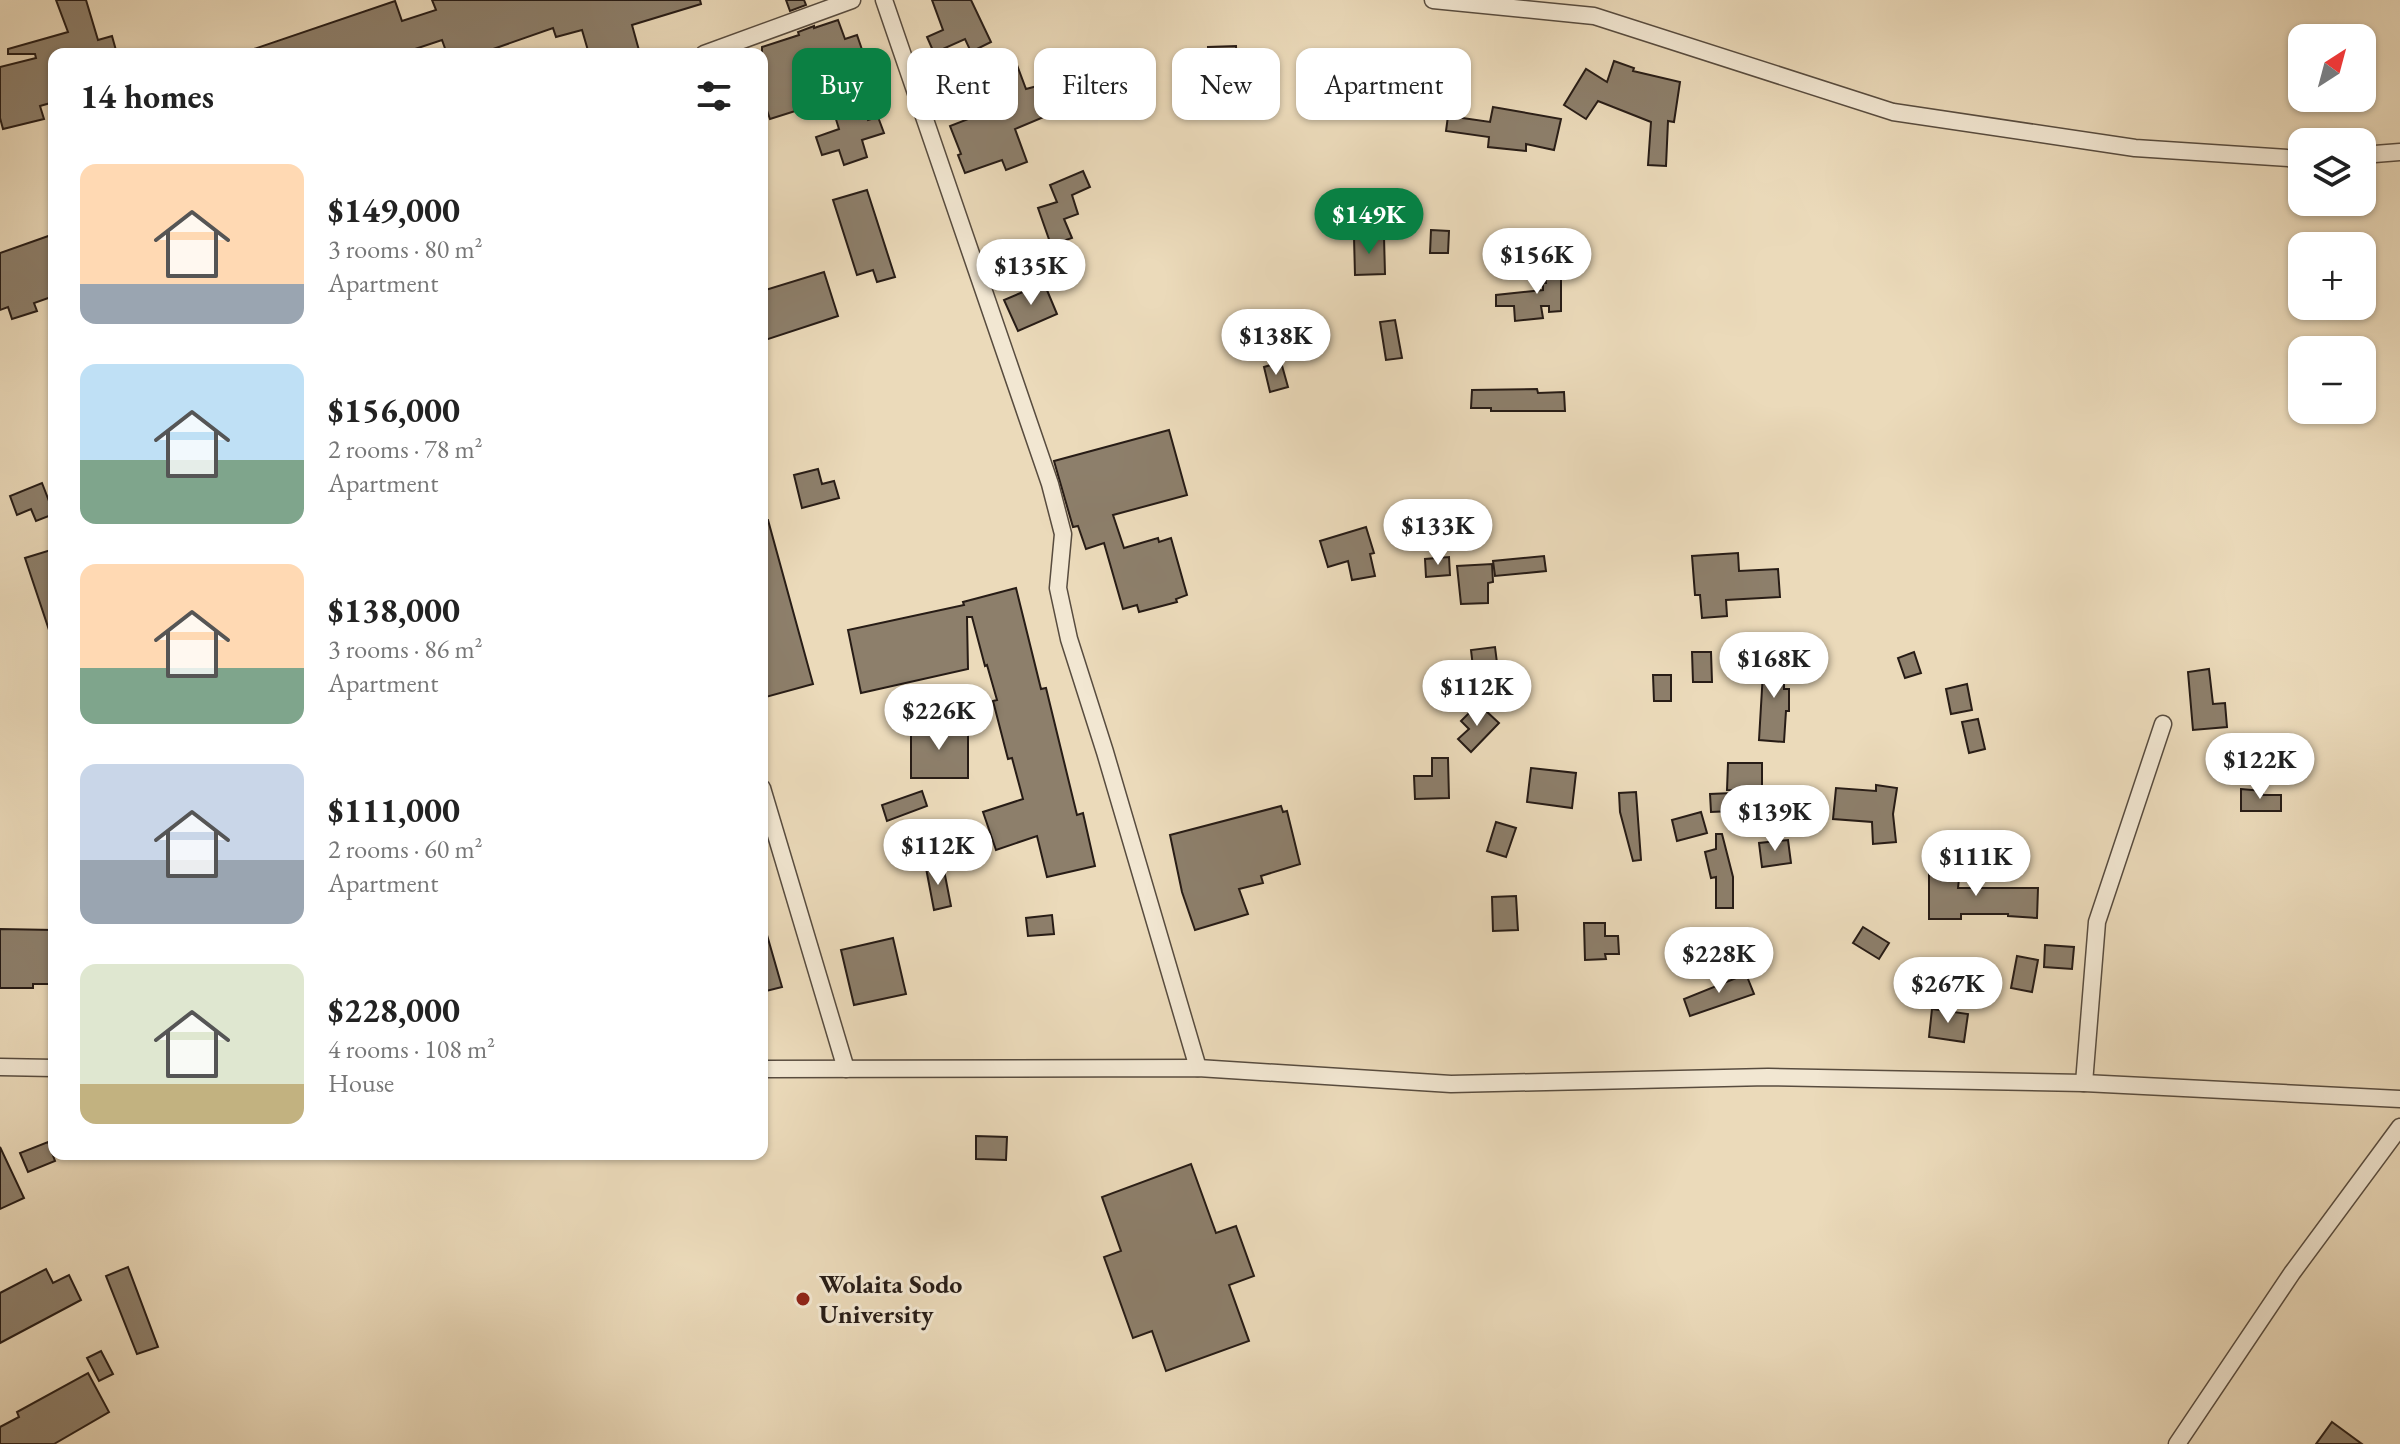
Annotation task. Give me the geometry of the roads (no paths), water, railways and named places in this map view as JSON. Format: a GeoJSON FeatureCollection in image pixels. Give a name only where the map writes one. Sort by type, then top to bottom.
{"type":"FeatureCollection","features":[{"type":"Feature","properties":{"kind":"street"},"geometry":{"type":"LineString","coordinates":[[720,48],[852,0]]}},
{"type":"Feature","properties":{"kind":"street"},"geometry":{"type":"LineString","coordinates":[[884,0],[1050,484],[1063,534],[1058,588],[1069,639],[1198,1068]]}},
{"type":"Feature","properties":{"kind":"street"},"geometry":{"type":"LineString","coordinates":[[1433,0],[1594,16],[1893,112],[2135,148],[2288,158]]}},
{"type":"Feature","properties":{"kind":"street"},"geometry":{"type":"LineString","coordinates":[[2376,154],[2400,152]]}},
{"type":"Feature","properties":{"kind":"street"},"geometry":{"type":"LineString","coordinates":[[2084,1083],[2097,922],[2163,724]]}},
{"type":"Feature","properties":{"kind":"street"},"geometry":{"type":"LineString","coordinates":[[768,808],[846,1069]]}},
{"type":"Feature","properties":{"kind":"street"},"geometry":{"type":"LineString","coordinates":[[0,1067],[48,1068]]}},
{"type":"Feature","properties":{"kind":"street"},"geometry":{"type":"LineString","coordinates":[[768,1069],[1198,1068],[1451,1084],[1768,1077],[2084,1083],[2400,1099]]}},
{"type":"Feature","properties":{"kind":"street"},"geometry":{"type":"LineString","coordinates":[[2177,1444],[2292,1273],[2400,1127]]}},
{"type":"Feature","properties":{"kind":"place","name":"Wolaita Sodo University"},"geometry":{"type":"Point","coordinates":[803,1299]}}]}
